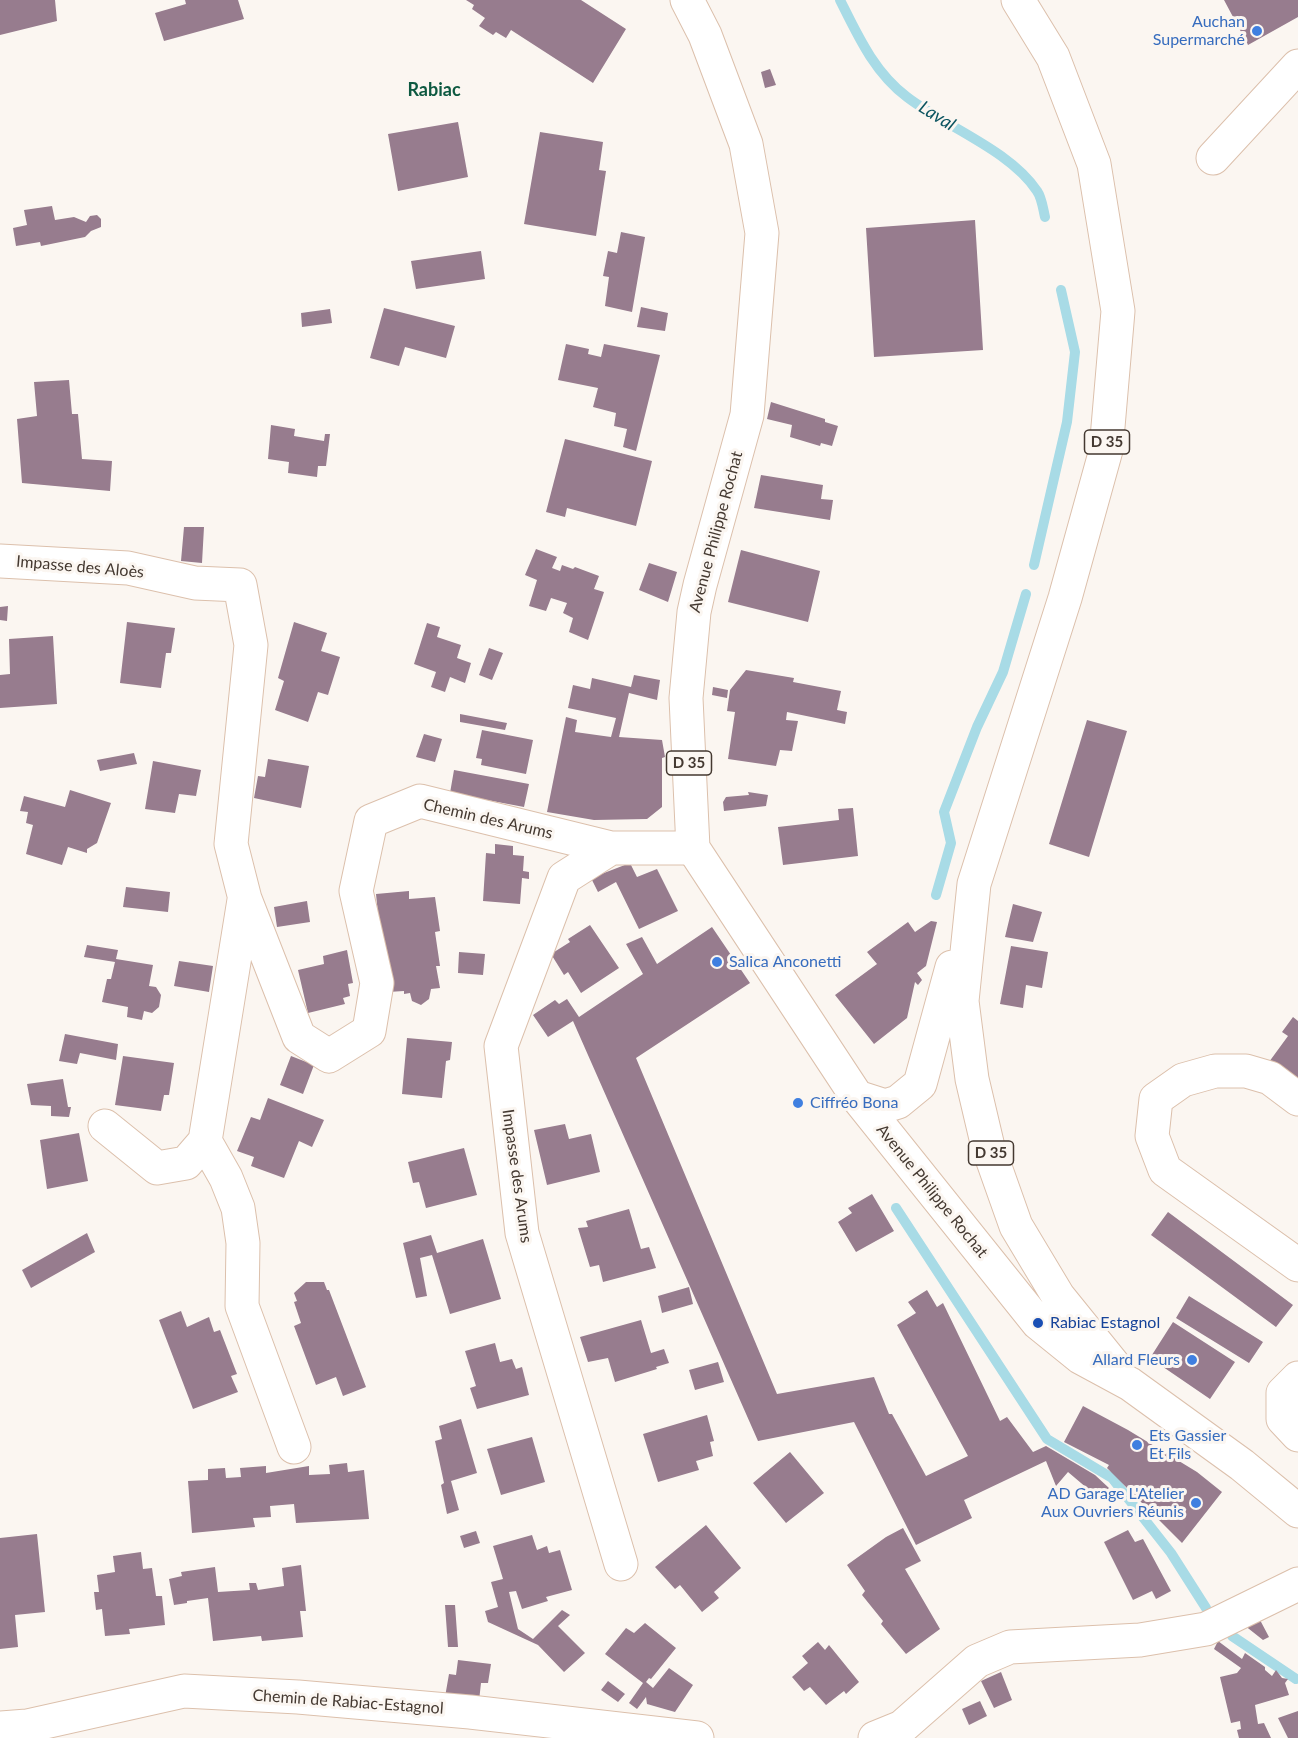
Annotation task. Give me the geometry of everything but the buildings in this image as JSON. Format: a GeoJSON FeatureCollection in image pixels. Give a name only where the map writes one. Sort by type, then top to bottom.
{"type":"FeatureCollection","features":[{"type":"Feature","properties":{"kind":"street","name":"Avenue Philippe Rochat"},"geometry":{"type":"LineString","coordinates":[[687,0],[705,35],[746,144],[762,233],[747,415],[694,612],[686,698],[693,848],[857,1096],[1038,1323],[1080,1357],[1130,1384],[1242,1465],[1298,1510]]}},
{"type":"Feature","properties":{"kind":"street","name":"Avenue Philippe Rochat"},"geometry":{"type":"LineString","coordinates":[[1018,0],[1053,57],[1094,164],[1118,311],[1106,450],[1065,598],[974,884],[962,1001],[972,1079],[988,1147],[1016,1226],[1058,1296],[1130,1384]]}},
{"type":"Feature","properties":{"kind":"street"},"geometry":{"type":"LineString","coordinates":[[1213,158],[1298,66]]}},
{"type":"Feature","properties":{"kind":"street","name":"Impasse des Aloès"},"geometry":{"type":"LineString","coordinates":[[0,561],[128,568],[195,583]]}},
{"type":"Feature","properties":{"kind":"street","name":"Chemin des Arums"},"geometry":{"type":"LineString","coordinates":[[195,583],[240,585],[250,645],[231,844],[245,899],[299,1037],[329,1056],[369,1032],[377,983],[356,891],[370,822],[420,801],[611,848],[693,848]]}},
{"type":"Feature","properties":{"kind":"street","name":"Impasse des Arums"},"geometry":{"type":"LineString","coordinates":[[611,848],[564,878],[501,1046],[522,1233],[621,1564]]}},
{"type":"Feature","properties":{"kind":"street"},"geometry":{"type":"LineString","coordinates":[[857,1096],[885,1106],[898,1102],[921,1084],[974,884]]}},
{"type":"Feature","properties":{"kind":"street","name":"Chemin des Arums"},"geometry":{"type":"LineString","coordinates":[[205,1141],[245,899]]}},
{"type":"Feature","properties":{"kind":"street"},"geometry":{"type":"LineString","coordinates":[[1298,1100],[1270,1077],[1246,1071],[1215,1071],[1183,1080],[1156,1099],[1152,1136],[1165,1170],[1298,1265]]}},
{"type":"Feature","properties":{"kind":"street"},"geometry":{"type":"LineString","coordinates":[[105,1126],[157,1168],[186,1163],[205,1141],[226,1178],[238,1208],[243,1243],[242,1306],[294,1447]]}},
{"type":"Feature","properties":{"kind":"street"},"geometry":{"type":"LineString","coordinates":[[1298,1378],[1283,1393],[1283,1419],[1298,1435]]}},
{"type":"Feature","properties":{"kind":"street"},"geometry":{"type":"LineString","coordinates":[[875,1738],[902,1726],[977,1661],[1010,1647],[1140,1640],[1206,1629],[1298,1584]]}},
{"type":"Feature","properties":{"kind":"street","name":"Chemin de Rabiac-Estagnol"},"geometry":{"type":"LineString","coordinates":[[0,1728],[27,1726],[184,1691],[298,1697],[470,1712],[697,1738]]}},
{"type":"Feature","properties":{"kind":"waterway","name":"Laval"},"geometry":{"type":"LineString","coordinates":[[840,0],[868,53],[895,87],[923,108],[1011,163],[1037,191],[1045,217]]}},
{"type":"Feature","properties":{"kind":"waterway"},"geometry":{"type":"LineString","coordinates":[[1034,565],[1067,422],[1075,352],[1061,290]]}},
{"type":"Feature","properties":{"kind":"waterway"},"geometry":{"type":"LineString","coordinates":[[936,895],[951,843],[944,812],[977,727],[1003,672],[1026,594]]}},
{"type":"Feature","properties":{"kind":"waterway"},"geometry":{"type":"LineString","coordinates":[[896,1208],[1047,1439],[1112,1478],[1171,1553],[1206,1608]]}},
{"type":"Feature","properties":{"kind":"waterway"},"geometry":{"type":"LineString","coordinates":[[1232,1636],[1296,1679]]}},
{"type":"Feature","properties":{"kind":"place","name":"Auchan Supermarché"},"geometry":{"type":"Point","coordinates":[1257,31]}},
{"type":"Feature","properties":{"kind":"place","name":"Salica Anconetti"},"geometry":{"type":"Point","coordinates":[717,962]}},
{"type":"Feature","properties":{"kind":"place","name":"Ciffréo Bona"},"geometry":{"type":"Point","coordinates":[798,1103]}},
{"type":"Feature","properties":{"kind":"place","name":"Rabiac Estagnol"},"geometry":{"type":"Point","coordinates":[1038,1323]}},
{"type":"Feature","properties":{"kind":"place","name":"Allard Fleurs"},"geometry":{"type":"Point","coordinates":[1192,1360]}},
{"type":"Feature","properties":{"kind":"place","name":"Ets Gassier Et Fils"},"geometry":{"type":"Point","coordinates":[1137,1445]}},
{"type":"Feature","properties":{"kind":"place","name":"AD Garage L'Atelier Aux Ouvriers Réunis"},"geometry":{"type":"Point","coordinates":[1196,1503]}},
{"type":"Feature","properties":{"kind":"district","name":"Rabiac"},"geometry":{"type":"Point","coordinates":[434,90]}}]}
